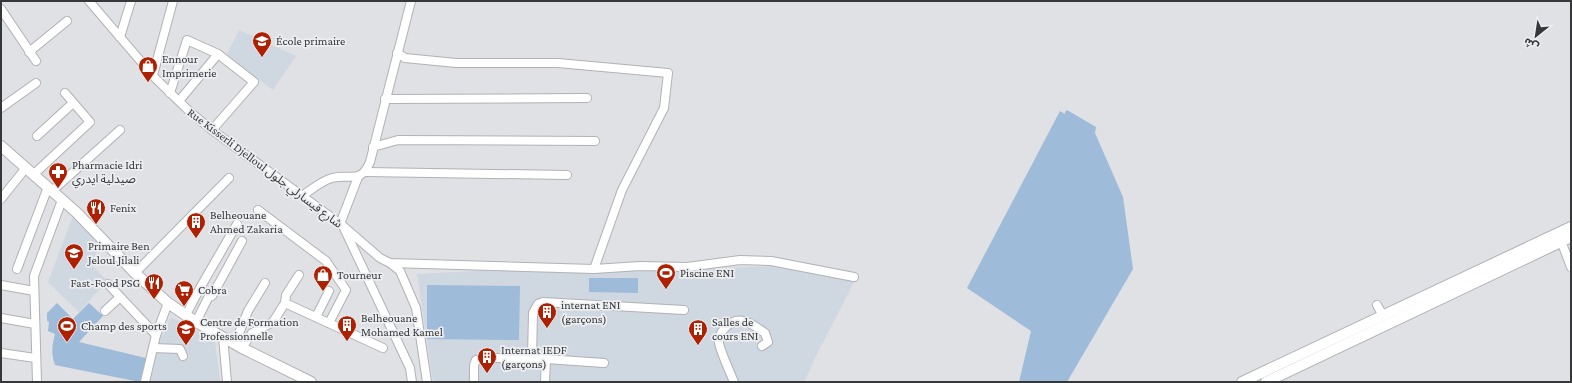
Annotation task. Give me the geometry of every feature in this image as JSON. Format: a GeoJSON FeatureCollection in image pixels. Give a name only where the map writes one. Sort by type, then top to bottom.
{"type":"FeatureCollection","features":[{"type":"Feature","properties":{"kind":"main road"},"geometry":{"type":"LineString","coordinates":[[3,151],[76,212],[134,273],[168,303],[196,322],[239,346],[311,382]]}},
{"type":"Feature","properties":{"kind":"main road"},"geometry":{"type":"LineString","coordinates":[[1242,382],[1383,316],[1415,299],[1571,227]]}},
{"type":"Feature","properties":{"kind":"main road"},"geometry":{"type":"LineString","coordinates":[[1266,382],[1571,237]]}},
{"type":"Feature","properties":{"kind":"street","name":"Rue Kisserli Djelloul شارع قيسارلي جلول"},"geometry":{"type":"LineString","coordinates":[[89,1],[153,75],[179,102],[212,130],[342,225],[410,368],[412,382]]}},
{"type":"Feature","properties":{"kind":"street"},"geometry":{"type":"LineString","coordinates":[[120,37],[131,1]]}},
{"type":"Feature","properties":{"kind":"street"},"geometry":{"type":"LineString","coordinates":[[366,172],[411,1]]}},
{"type":"Feature","properties":{"kind":"street"},"geometry":{"type":"LineString","coordinates":[[153,75],[171,2]]}},
{"type":"Feature","properties":{"kind":"street"},"geometry":{"type":"LineString","coordinates":[[1,9],[36,61]]}},
{"type":"Feature","properties":{"kind":"street"},"geometry":{"type":"LineString","coordinates":[[29,52],[67,21]]}},
{"type":"Feature","properties":{"kind":"street"},"geometry":{"type":"LineString","coordinates":[[170,93],[187,40],[218,54],[254,82],[212,130]]}},
{"type":"Feature","properties":{"kind":"street"},"geometry":{"type":"LineString","coordinates":[[397,53],[405,58],[456,63],[558,63],[668,73],[664,108],[622,190],[594,268]]}},
{"type":"Feature","properties":{"kind":"street"},"geometry":{"type":"LineString","coordinates":[[179,102],[218,54]]}},
{"type":"Feature","properties":{"kind":"street"},"geometry":{"type":"LineString","coordinates":[[1,108],[36,83]]}},
{"type":"Feature","properties":{"kind":"street"},"geometry":{"type":"LineString","coordinates":[[1,199],[29,172],[90,122],[65,94]]}},
{"type":"Feature","properties":{"kind":"street"},"geometry":{"type":"LineString","coordinates":[[385,100],[587,98]]}},
{"type":"Feature","properties":{"kind":"street"},"geometry":{"type":"LineString","coordinates":[[37,136],[73,103]]}},
{"type":"Feature","properties":{"kind":"street"},"geometry":{"type":"LineString","coordinates":[[17,269],[50,189],[120,130]]}},
{"type":"Feature","properties":{"kind":"street"},"geometry":{"type":"LineString","coordinates":[[373,147],[398,140],[595,141]]}},
{"type":"Feature","properties":{"kind":"street"},"geometry":{"type":"LineString","coordinates":[[302,196],[331,178],[358,177],[366,172],[567,175]]}},
{"type":"Feature","properties":{"kind":"street"},"geometry":{"type":"LineString","coordinates":[[358,177],[342,225],[380,258],[390,263],[400,271],[416,308],[427,382]]}},
{"type":"Feature","properties":{"kind":"street"},"geometry":{"type":"LineString","coordinates":[[134,273],[229,178]]}},
{"type":"Feature","properties":{"kind":"street"},"geometry":{"type":"LineString","coordinates":[[39,381],[35,358],[34,276],[62,200]]}},
{"type":"Feature","properties":{"kind":"street"},"geometry":{"type":"LineString","coordinates":[[258,210],[326,261],[346,290],[329,323]]}},
{"type":"Feature","properties":{"kind":"street"},"geometry":{"type":"LineString","coordinates":[[186,315],[237,224]]}},
{"type":"Feature","properties":{"kind":"street"},"geometry":{"type":"LineString","coordinates":[[196,322],[210,294],[212,296],[242,241]]}},
{"type":"Feature","properties":{"kind":"street"},"geometry":{"type":"LineString","coordinates":[[1561,241],[1571,267]]}},
{"type":"Feature","properties":{"kind":"street"},"geometry":{"type":"LineString","coordinates":[[390,263],[594,268],[640,266],[688,267],[740,260],[771,261],[854,277]]}},
{"type":"Feature","properties":{"kind":"street"},"geometry":{"type":"LineString","coordinates":[[239,346],[252,333],[273,322],[285,303],[286,295],[299,275]]}},
{"type":"Feature","properties":{"kind":"street"},"geometry":{"type":"LineString","coordinates":[[239,346],[248,311],[265,283]]}},
{"type":"Feature","properties":{"kind":"street"},"geometry":{"type":"LineString","coordinates":[[108,284],[156,335]]}},
{"type":"Feature","properties":{"kind":"street"},"geometry":{"type":"LineString","coordinates":[[1,285],[34,291]]}},
{"type":"Feature","properties":{"kind":"street"},"geometry":{"type":"LineString","coordinates":[[316,317],[329,291]]}},
{"type":"Feature","properties":{"kind":"street"},"geometry":{"type":"LineString","coordinates":[[105,312],[120,297]]}},
{"type":"Feature","properties":{"kind":"street"},"geometry":{"type":"LineString","coordinates":[[532,358],[533,313],[538,304],[543,302],[684,310]]}},
{"type":"Feature","properties":{"kind":"street"},"geometry":{"type":"LineString","coordinates":[[145,382],[156,335],[168,303]]}},
{"type":"Feature","properties":{"kind":"street"},"geometry":{"type":"LineString","coordinates":[[285,303],[383,348]]}},
{"type":"Feature","properties":{"kind":"street"},"geometry":{"type":"LineString","coordinates":[[1377,305],[1383,316]]}},
{"type":"Feature","properties":{"kind":"street"},"geometry":{"type":"LineString","coordinates":[[1,318],[34,324]]}},
{"type":"Feature","properties":{"kind":"street"},"geometry":{"type":"LineString","coordinates":[[734,382],[719,343],[721,332],[729,323],[737,320],[747,322],[765,333],[768,342],[762,346]]}},
{"type":"Feature","properties":{"kind":"street"},"geometry":{"type":"LineString","coordinates":[[223,337],[227,382]]}},
{"type":"Feature","properties":{"kind":"street"},"geometry":{"type":"LineString","coordinates":[[153,348],[180,349],[183,356]]}},
{"type":"Feature","properties":{"kind":"street"},"geometry":{"type":"LineString","coordinates":[[1,353],[35,358]]}},
{"type":"Feature","properties":{"kind":"street"},"geometry":{"type":"LineString","coordinates":[[474,382],[474,365],[476,360],[483,358],[532,358],[604,363]]}},
{"type":"Feature","properties":{"kind":"street"},"geometry":{"type":"LineString","coordinates":[[545,382],[546,359]]}},
{"type":"Feature","properties":{"kind":"shaded area","name":"École primaire"},"geometry":{"type":"Polygon","coordinates":[[[239,30],[296,56],[273,90],[226,56],[239,30]]]}},
{"type":"Feature","properties":{"kind":"shaded area"},"geometry":{"type":"Polygon","coordinates":[[[1067,110],[1096,127],[1095,133],[1123,197],[1133,269],[1067,382],[1019,382],[1031,331],[967,288],[1060,111],[1065,114],[1067,110]]]}},
{"type":"Feature","properties":{"kind":"shaded area","name":"Primaire Ben Jeloul Jilali"},"geometry":{"type":"Polygon","coordinates":[[[73,216],[101,246],[90,263],[107,281],[79,312],[48,282],[73,216]]]}},
{"type":"Feature","properties":{"kind":"shaded area"},"geometry":{"type":"Polygon","coordinates":[[[776,266],[855,280],[804,382],[433,382],[417,274],[516,269],[524,271],[636,271],[776,266]]]}},
{"type":"Feature","properties":{"kind":"shaded area"},"geometry":{"type":"Polygon","coordinates":[[[589,278],[638,278],[638,293],[589,292],[589,278]]]}},
{"type":"Feature","properties":{"kind":"shaded area"},"geometry":{"type":"Polygon","coordinates":[[[427,285],[520,286],[519,340],[427,339],[427,285]]]}},
{"type":"Feature","properties":{"kind":"shaded area","name":"Champ des sports"},"geometry":{"type":"Polygon","coordinates":[[[57,303],[73,319],[89,303],[103,316],[79,342],[146,358],[140,382],[55,365],[52,350],[55,334],[48,331],[49,322],[47,321],[47,313],[57,303]]]}},
{"type":"Feature","properties":{"kind":"shaded area","name":"Centre de Formation Professionnelle"},"geometry":{"type":"Polygon","coordinates":[[[171,317],[215,341],[220,382],[146,382],[155,351],[171,317]]]}},
{"type":"Feature","properties":{"kind":"place","name":"École primaire"},"geometry":{"type":"Point","coordinates":[262,58]}},
{"type":"Feature","properties":{"kind":"place","name":"Ennour Imprimerie"},"geometry":{"type":"Point","coordinates":[148,83]}},
{"type":"Feature","properties":{"kind":"place","name":"Pharmacie Idri صيدلية ايدري"},"geometry":{"type":"Point","coordinates":[58,189]}},
{"type":"Feature","properties":{"kind":"place","name":"Fenix"},"geometry":{"type":"Point","coordinates":[96,225]}},
{"type":"Feature","properties":{"kind":"place","name":"Belheouane Ahmed Zakaria"},"geometry":{"type":"Point","coordinates":[196,239]}},
{"type":"Feature","properties":{"kind":"place","name":"Primaire Ben Jeloul Jilali"},"geometry":{"type":"Point","coordinates":[74,270]}},
{"type":"Feature","properties":{"kind":"place","name":"Piscine ENI"},"geometry":{"type":"Point","coordinates":[666,290]}},
{"type":"Feature","properties":{"kind":"place","name":"Tourneur"},"geometry":{"type":"Point","coordinates":[323,292]}},
{"type":"Feature","properties":{"kind":"place","name":"Fast-Food PSG"},"geometry":{"type":"Point","coordinates":[154,300]}},
{"type":"Feature","properties":{"kind":"place","name":"Cobra"},"geometry":{"type":"Point","coordinates":[184,307]}},
{"type":"Feature","properties":{"kind":"place","name":"internat ENI (garçons)"},"geometry":{"type":"Point","coordinates":[547,329]}},
{"type":"Feature","properties":{"kind":"place","name":"Belheouane Mohamed Kamel"},"geometry":{"type":"Point","coordinates":[347,342]}},
{"type":"Feature","properties":{"kind":"place","name":"Champ des sports"},"geometry":{"type":"Point","coordinates":[67,343]}},
{"type":"Feature","properties":{"kind":"place","name":"Centre de Formation Professionnelle"},"geometry":{"type":"Point","coordinates":[186,346]}},
{"type":"Feature","properties":{"kind":"place","name":"Salles de cours ENI"},"geometry":{"type":"Point","coordinates":[698,346]}},
{"type":"Feature","properties":{"kind":"place","name":"Internat IEDF (garçons)"},"geometry":{"type":"Point","coordinates":[487,374]}}]}
